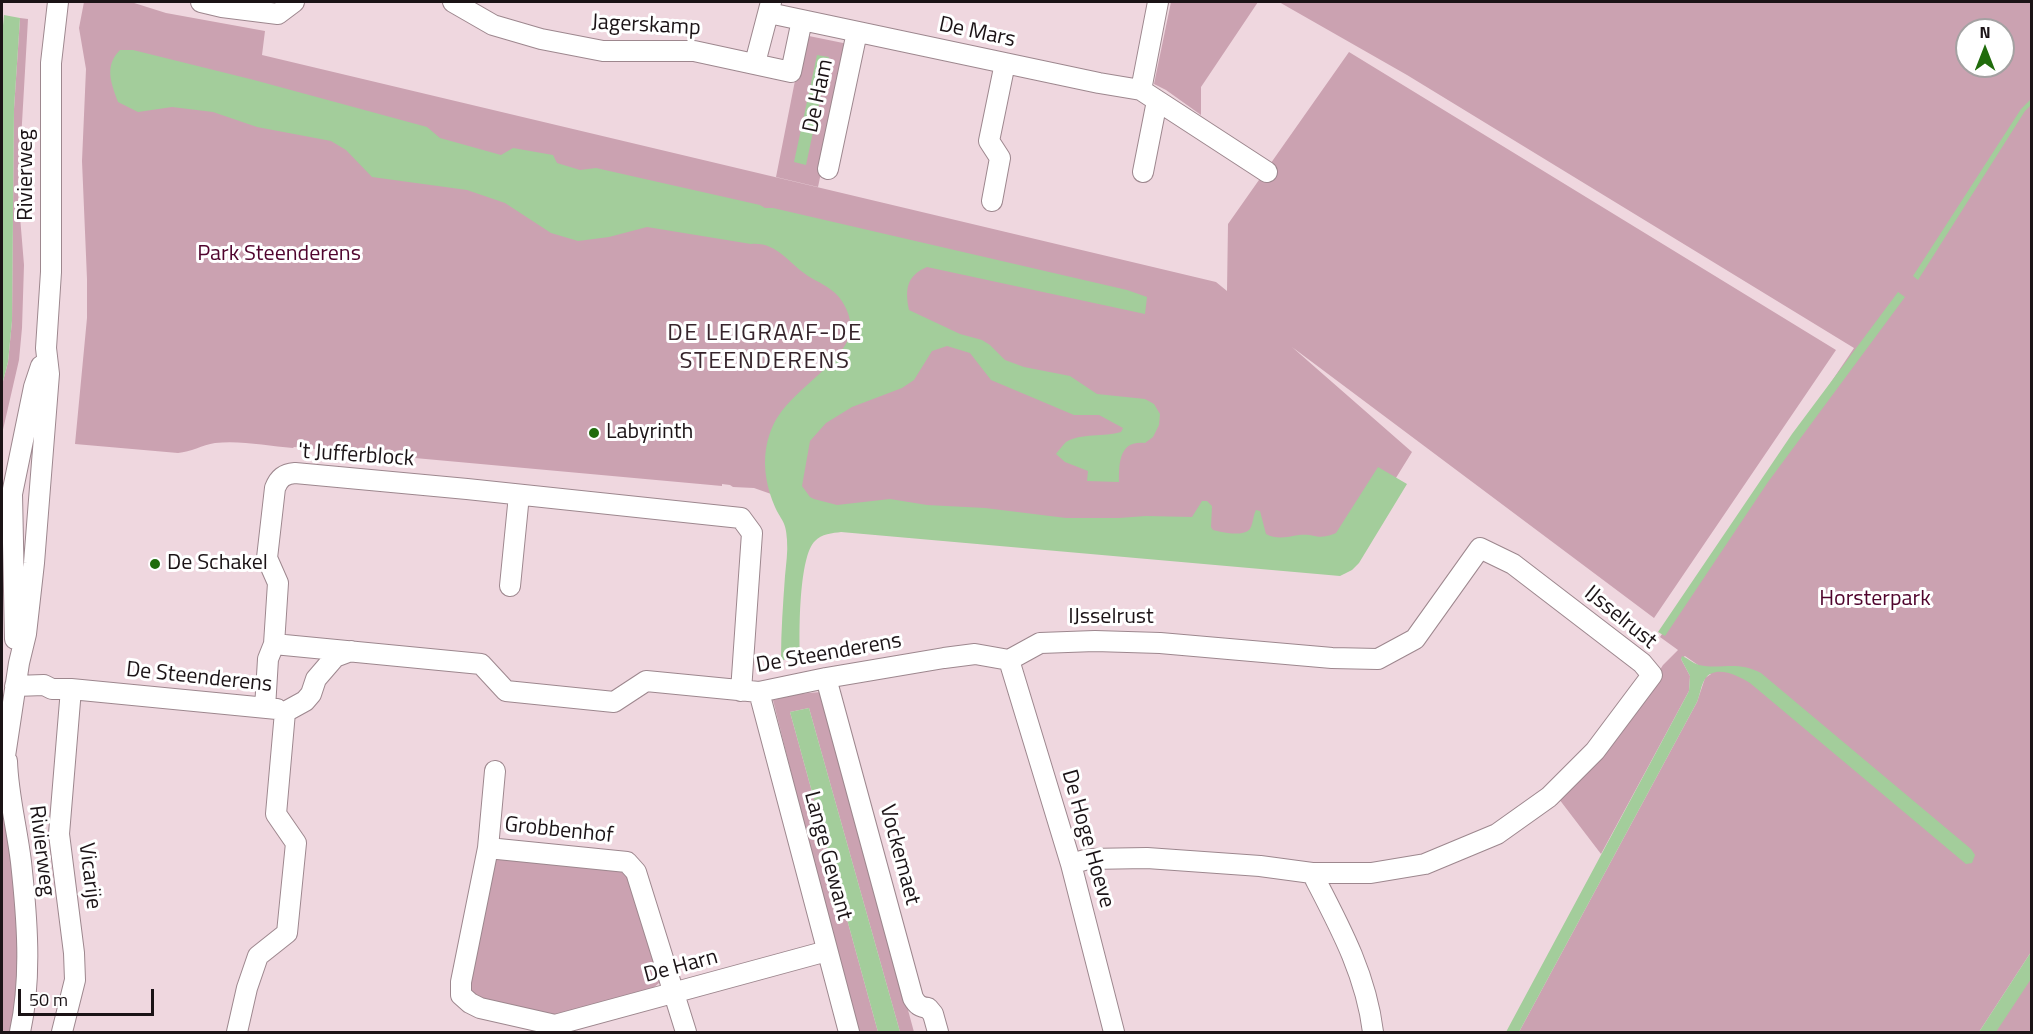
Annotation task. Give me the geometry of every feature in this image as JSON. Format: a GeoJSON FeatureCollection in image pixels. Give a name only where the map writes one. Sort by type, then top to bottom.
{"type":"FeatureCollection","features":[{"type":"Feature","properties":{"kind":"street","name":"Rivierweg"},"geometry":{"type":"LineString","coordinates":[[2,776],[15,686],[26,634],[49,374],[46,348],[51,272],[51,63],[58,2]]}},
{"type":"Feature","properties":{"kind":"street"},"geometry":{"type":"LineString","coordinates":[[201,2],[278,14],[294,2]]}},
{"type":"Feature","properties":{"kind":"street","name":"Jagerskamp"},"geometry":{"type":"LineString","coordinates":[[453,2],[493,25],[541,39],[603,51],[694,51],[791,72],[801,20]]}},
{"type":"Feature","properties":{"kind":"street"},"geometry":{"type":"LineString","coordinates":[[1143,172],[1158,2]]}},
{"type":"Feature","properties":{"kind":"street"},"geometry":{"type":"LineString","coordinates":[[755,63],[770,7]]}},
{"type":"Feature","properties":{"kind":"street","name":"De Mars"},"geometry":{"type":"LineString","coordinates":[[770,7],[801,20],[1149,96],[1267,172]]}},
{"type":"Feature","properties":{"kind":"street","name":"De Ham"},"geometry":{"type":"LineString","coordinates":[[828,169],[857,32]]}},
{"type":"Feature","properties":{"kind":"street"},"geometry":{"type":"LineString","coordinates":[[992,201],[1000,158],[989,141],[1005,63]]}},
{"type":"Feature","properties":{"kind":"street","name":"Rivierweg"},"geometry":{"type":"LineString","coordinates":[[19,663],[15,638],[7,494],[46,348]]}},
{"type":"Feature","properties":{"kind":"street","name":"'t Jufferblock"},"geometry":{"type":"LineString","coordinates":[[265,708],[268,659],[274,644],[278,583],[267,558],[275,488],[282,476],[295,473],[741,518],[752,533],[750,692]]}},
{"type":"Feature","properties":{"kind":"street"},"geometry":{"type":"LineString","coordinates":[[7,494],[39,496]]}},
{"type":"Feature","properties":{"kind":"street"},"geometry":{"type":"LineString","coordinates":[[510,586],[519,495]]}},
{"type":"Feature","properties":{"kind":"street","name":"IJsselrust"},"geometry":{"type":"LineString","coordinates":[[1010,660],[1040,643],[1095,641],[1161,643],[1332,658],[1378,659],[1415,639],[1480,548],[1513,564],[1642,663],[1652,675],[1595,751],[1549,797],[1497,834],[1425,864],[1371,873],[1312,873],[1229,863],[1147,858],[1088,859],[1071,864]]}},
{"type":"Feature","properties":{"kind":"street","name":"De Steenderens"},"geometry":{"type":"LineString","coordinates":[[274,644],[481,664],[506,691],[614,702],[646,681],[750,692],[975,654],[1010,660]]}},
{"type":"Feature","properties":{"kind":"street","name":"De Steenderens"},"geometry":{"type":"LineString","coordinates":[[15,686],[44,685],[52,689],[278,709],[285,712],[311,694],[320,673],[335,657],[342,652],[351,651]]}},
{"type":"Feature","properties":{"kind":"street","name":"De Hoge Hoeve"},"geometry":{"type":"LineString","coordinates":[[1010,660],[1071,864],[1114,1032]]}},
{"type":"Feature","properties":{"kind":"street","name":"Vockemaet"},"geometry":{"type":"LineString","coordinates":[[826,678],[913,998],[916,1003],[928,1008],[933,1014],[938,1032]]}},
{"type":"Feature","properties":{"kind":"street","name":"Vicarije"},"geometry":{"type":"LineString","coordinates":[[62,1032],[75,980],[74,953],[59,834],[71,689]]}},
{"type":"Feature","properties":{"kind":"street","name":"Lange Gewant"},"geometry":{"type":"LineString","coordinates":[[750,692],[849,1032]]}},
{"type":"Feature","properties":{"kind":"street"},"geometry":{"type":"LineString","coordinates":[[237,1032],[247,988],[258,956],[287,933],[296,843],[276,813],[285,712]]}},
{"type":"Feature","properties":{"kind":"street","name":"Rivierweg"},"geometry":{"type":"LineString","coordinates":[[7,747],[8,778],[21,861],[27,940],[25,1010],[20,1032]]}},
{"type":"Feature","properties":{"kind":"street","name":"Grobbenhof"},"geometry":{"type":"LineString","coordinates":[[495,771],[488,848],[460,982],[462,995],[470,1003],[480,1008],[554,1029]]}},
{"type":"Feature","properties":{"kind":"street","name":"Grobbenhof"},"geometry":{"type":"LineString","coordinates":[[488,848],[627,862],[636,872],[686,1032]]}},
{"type":"Feature","properties":{"kind":"street"},"geometry":{"type":"LineString","coordinates":[[1312,873],[1357,964],[1365,989],[1373,1032]]}},
{"type":"Feature","properties":{"kind":"street","name":"De Harn"},"geometry":{"type":"LineString","coordinates":[[554,1029],[827,951]]}},
{"type":"Feature","properties":{"kind":"green space","name":"Park Steenderens"},"geometry":{"type":"Polygon","coordinates":[[[84,2],[131,2],[166,13],[265,31],[262,55],[1216,282],[1227,291],[1228,224],[1349,52],[1836,350],[1654,618],[1292,347],[1412,452],[1352,549],[811,508],[754,488],[722,484],[722,486],[294,447],[225,442],[178,453],[75,444],[87,318],[82,161],[86,69],[79,28],[84,2]]]}},
{"type":"Feature","properties":{"kind":"green space"},"geometry":{"type":"Polygon","coordinates":[[[1171,2],[1258,2],[1201,87],[1201,115],[1154,84],[1171,2]]]}},
{"type":"Feature","properties":{"kind":"green space","name":"Horsterpark"},"geometry":{"type":"Polygon","coordinates":[[[1279,2],[2031,2],[2031,952],[1979,1032],[1519,1032],[1697,702],[1705,678],[1711,674],[1685,656],[1681,659],[1690,676],[1689,691],[1601,854],[1559,799],[1625,725],[1663,665],[1678,650],[1660,637],[1854,348],[1407,75],[1279,2]]]}},
{"type":"Feature","properties":{"kind":"green space"},"geometry":{"type":"Polygon","coordinates":[[[20,18],[28,19],[18,192],[24,265],[22,328],[19,360],[2,434],[2,385],[8,362],[12,321],[14,109],[20,18]]]}},
{"type":"Feature","properties":{"kind":"green space"},"geometry":{"type":"Polygon","coordinates":[[[804,35],[848,44],[818,187],[776,177],[804,35]]]}},
{"type":"Feature","properties":{"kind":"green space"},"geometry":{"type":"Polygon","coordinates":[[[821,692],[914,1032],[900,1032],[809,708],[790,712],[878,1032],[856,1032],[773,700],[797,694],[821,692]]]}},
{"type":"Feature","properties":{"kind":"green space"},"geometry":{"type":"Polygon","coordinates":[[[3,785],[24,941],[17,1032],[2,1032],[3,785]]]}},
{"type":"Feature","properties":{"kind":"green space"},"geometry":{"type":"Polygon","coordinates":[[[506,857],[619,869],[628,875],[660,974],[659,983],[652,989],[553,1018],[482,1001],[470,992],[468,983],[495,859],[506,857]]]}},
{"type":"Feature","properties":{"kind":"green space"},"geometry":{"type":"Polygon","coordinates":[[[2031,974],[2031,1032],[1995,1032],[2031,974]]]}},
{"type":"Feature","properties":{"kind":"shaded area"},"geometry":{"type":"Polygon","coordinates":[[[4,15],[20,18],[14,109],[12,321],[8,362],[2,385],[2,36],[4,15]]]}},
{"type":"Feature","properties":{"kind":"shaded area"},"geometry":{"type":"Polygon","coordinates":[[[120,50],[133,50],[254,80],[427,127],[440,138],[501,155],[513,148],[553,155],[557,163],[580,170],[596,168],[1127,290],[1147,297],[1145,314],[927,267],[911,279],[907,290],[909,310],[960,334],[982,340],[1005,360],[1024,367],[1070,376],[1097,394],[1145,399],[1154,404],[1160,414],[1159,425],[1153,437],[1145,443],[1136,443],[1125,449],[1120,461],[1119,482],[1087,481],[1088,471],[1065,462],[1056,454],[1066,442],[1072,439],[1121,432],[1123,428],[1099,415],[1074,415],[991,380],[970,353],[947,346],[932,351],[914,380],[902,388],[852,407],[826,423],[810,441],[802,486],[814,499],[837,505],[890,499],[927,505],[985,508],[1066,518],[1192,517],[1202,501],[1207,501],[1212,506],[1211,527],[1213,530],[1231,533],[1245,532],[1250,528],[1256,510],[1260,511],[1266,534],[1282,538],[1304,535],[1320,537],[1336,533],[1378,467],[1407,484],[1359,563],[1352,570],[1340,576],[841,532],[827,534],[815,541],[806,562],[801,595],[800,655],[783,660],[781,658],[781,638],[787,540],[785,525],[775,507],[768,486],[765,471],[766,449],[774,423],[786,405],[839,354],[846,344],[851,329],[850,319],[844,304],[835,293],[768,246],[647,227],[609,237],[578,241],[551,233],[505,203],[467,190],[372,177],[346,150],[331,141],[257,127],[213,112],[172,107],[138,112],[118,102],[113,88],[110,68],[120,50]]]}},
{"type":"Feature","properties":{"kind":"shaded area"},"geometry":{"type":"Polygon","coordinates":[[[817,55],[829,57],[806,165],[794,162],[817,55]]]}},
{"type":"Feature","properties":{"kind":"shaded area"},"geometry":{"type":"Polygon","coordinates":[[[2031,99],[2031,105],[1918,280],[1913,276],[2021,109],[2031,99]]]}},
{"type":"Feature","properties":{"kind":"shaded area"},"geometry":{"type":"Polygon","coordinates":[[[1898,292],[1905,297],[1768,482],[1665,636],[1658,632],[1792,434],[1898,292]]]}},
{"type":"Feature","properties":{"kind":"shaded area"},"geometry":{"type":"Polygon","coordinates":[[[1682,656],[1699,665],[1744,667],[1761,673],[1971,849],[1975,855],[1972,863],[1966,864],[1750,683],[1740,677],[1715,672],[1705,679],[1697,702],[1519,1032],[1506,1032],[1689,691],[1690,676],[1681,659],[1682,656]]]}},
{"type":"Feature","properties":{"kind":"shaded area"},"geometry":{"type":"Polygon","coordinates":[[[809,708],[900,1032],[878,1032],[790,712],[809,708]]]}},
{"type":"Feature","properties":{"kind":"shaded area"},"geometry":{"type":"Polygon","coordinates":[[[2031,952],[2031,979],[1996,1032],[1979,1032],[2031,952]]]}},
{"type":"Feature","properties":{"kind":"place","name":"Labyrinth"},"geometry":{"type":"Point","coordinates":[594,433]}},
{"type":"Feature","properties":{"kind":"place","name":"De Schakel"},"geometry":{"type":"Point","coordinates":[155,564]}},
{"type":"Feature","properties":{"kind":"district","name":"DE LEIGRAAF-DE STEENDERENS"},"geometry":{"type":"Point","coordinates":[765,348]}}]}
